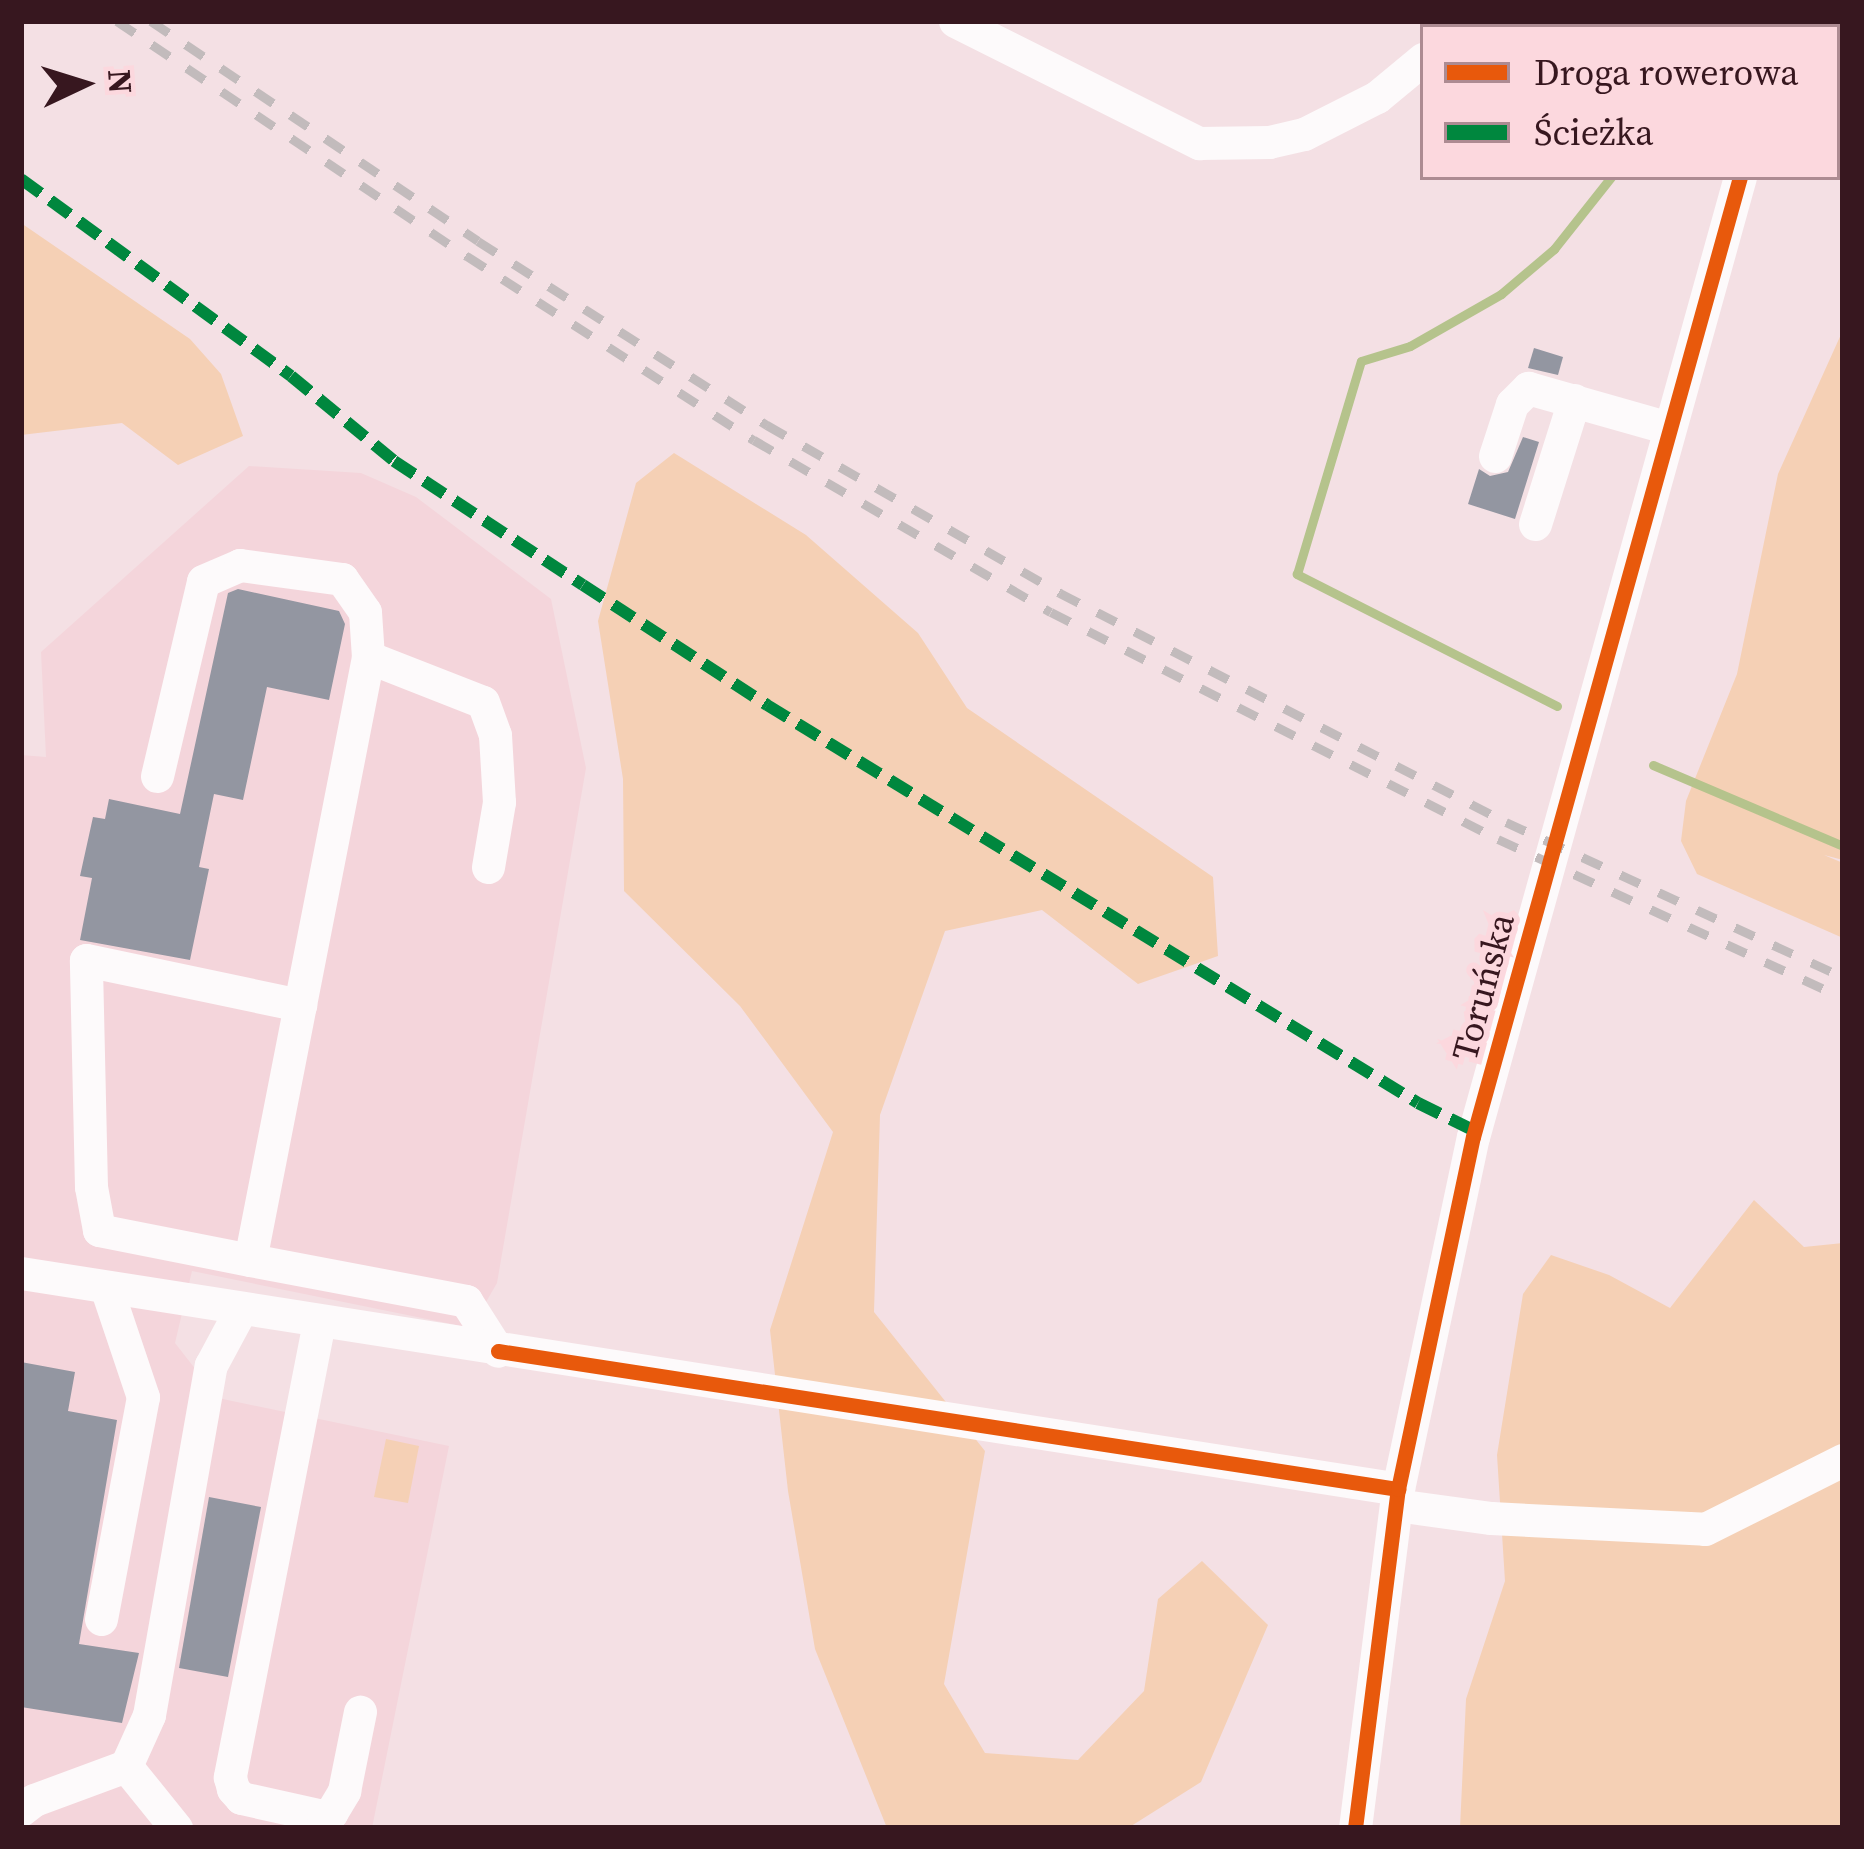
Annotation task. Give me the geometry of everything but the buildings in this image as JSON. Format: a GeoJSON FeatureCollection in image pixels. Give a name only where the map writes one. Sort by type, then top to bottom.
{"type":"FeatureCollection","features":[{"type":"Feature","properties":{"kind":"street"},"geometry":{"type":"LineString","coordinates":[[955,21],[1198,143],[1304,134],[1377,98],[1420,61]]}},
{"type":"Feature","properties":{"kind":"street","name":"Toruńska"},"geometry":{"type":"LineString","coordinates":[[1355,1828],[1397,1497],[1474,1131],[1739,180]]}},
{"type":"Feature","properties":{"kind":"street"},"geometry":{"type":"LineString","coordinates":[[1495,456],[1518,393],[1534,388],[1669,428]]}},
{"type":"Feature","properties":{"kind":"street"},"geometry":{"type":"LineString","coordinates":[[1535,524],[1574,400]]}},
{"type":"Feature","properties":{"kind":"street"},"geometry":{"type":"LineString","coordinates":[[157,776],[203,581],[240,566],[342,579],[364,612],[368,657],[250,1260]]}},
{"type":"Feature","properties":{"kind":"street"},"geometry":{"type":"LineString","coordinates":[[368,657],[483,702],[495,735],[499,802],[488,867]]}},
{"type":"Feature","properties":{"kind":"street"},"geometry":{"type":"LineString","coordinates":[[300,1005],[86,960],[91,1187],[99,1230],[466,1301],[498,1351]]}},
{"type":"Feature","properties":{"kind":"street"},"geometry":{"type":"LineString","coordinates":[[21,1273],[1559,1524],[1705,1529],[1843,1460]]}},
{"type":"Feature","properties":{"kind":"street"},"geometry":{"type":"LineString","coordinates":[[101,1619],[142,1396],[106,1287]]}},
{"type":"Feature","properties":{"kind":"street"},"geometry":{"type":"LineString","coordinates":[[21,1810],[34,1800],[126,1766],[148,1715],[211,1365],[241,1309]]}},
{"type":"Feature","properties":{"kind":"street"},"geometry":{"type":"LineString","coordinates":[[320,1322],[230,1778],[232,1789],[241,1798],[323,1816],[331,1813],[344,1791],[360,1712]]}},
{"type":"Feature","properties":{"kind":"street"},"geometry":{"type":"LineString","coordinates":[[126,1766],[176,1828]]}},
{"type":"Feature","properties":{"kind":"shaded area"},"geometry":{"type":"Polygon","coordinates":[[[21,223],[190,339],[221,374],[243,436],[178,465],[122,423],[21,435],[21,223]]]}},
{"type":"Feature","properties":{"kind":"shaded area"},"geometry":{"type":"Polygon","coordinates":[[[1843,330],[1843,860],[1824,855],[1843,863],[1843,938],[1697,874],[1681,841],[1686,801],[1737,674],[1778,474],[1843,330]]]}},
{"type":"Feature","properties":{"kind":"shaded area"},"geometry":{"type":"Polygon","coordinates":[[[674,453],[806,535],[918,633],[967,708],[1213,877],[1218,956],[1138,984],[1042,910],[945,931],[880,1115],[874,1312],[985,1451],[944,1684],[985,1753],[1078,1760],[1144,1691],[1158,1599],[1202,1561],[1268,1625],[1201,1782],[1128,1828],[887,1828],[815,1649],[788,1491],[770,1330],[833,1132],[740,1006],[624,891],[623,779],[598,621],[636,483],[674,453]]]}},
{"type":"Feature","properties":{"kind":"shaded area"},"geometry":{"type":"Polygon","coordinates":[[[249,466],[361,473],[416,497],[551,599],[586,768],[497,1283],[471,1328],[192,1271],[175,1343],[218,1398],[449,1446],[372,1828],[21,1828],[21,755],[46,757],[41,652],[249,466]]]}},
{"type":"Feature","properties":{"kind":"shaded area"},"geometry":{"type":"Polygon","coordinates":[[[1754,1200],[1804,1247],[1843,1243],[1843,1828],[1460,1828],[1466,1699],[1505,1581],[1497,1455],[1523,1294],[1551,1255],[1609,1275],[1670,1308],[1754,1200]]]}},
{"type":"Feature","properties":{"kind":"shaded area"},"geometry":{"type":"Polygon","coordinates":[[[386,1439],[419,1446],[408,1503],[374,1497],[386,1439]]]}},
{"type":"Feature","properties":{"kind":"waterway"},"geometry":{"type":"LineString","coordinates":[[1557,706],[1297,574],[1361,361],[1410,346],[1501,294],[1554,249],[1609,180]]}},
{"type":"Feature","properties":{"kind":"waterway"},"geometry":{"type":"LineString","coordinates":[[1653,765],[1843,846]]}},
{"type":"Feature","properties":{"kind":"railway"},"geometry":{"type":"LineString","coordinates":[[117,21],[467,256],[754,440],[1051,612],[1498,839],[1843,998]]}},
{"type":"Feature","properties":{"kind":"railway"},"geometry":{"type":"LineString","coordinates":[[151,21],[478,241],[767,425],[1060,593],[1506,822],[1843,977]]}},
{"type":"Feature","properties":{"kind":"marked path"},"geometry":{"type":"LineString","coordinates":[[21,179],[291,376],[394,461],[583,585],[767,705],[1418,1103],[1475,1131]]}},
{"type":"Feature","properties":{"kind":"cycle path"},"geometry":{"type":"LineString","coordinates":[[1355,1828],[1398,1489],[1473,1137],[1739,180]]}},
{"type":"Feature","properties":{"kind":"cycle path"},"geometry":{"type":"LineString","coordinates":[[498,1351],[1398,1489]]}}]}
